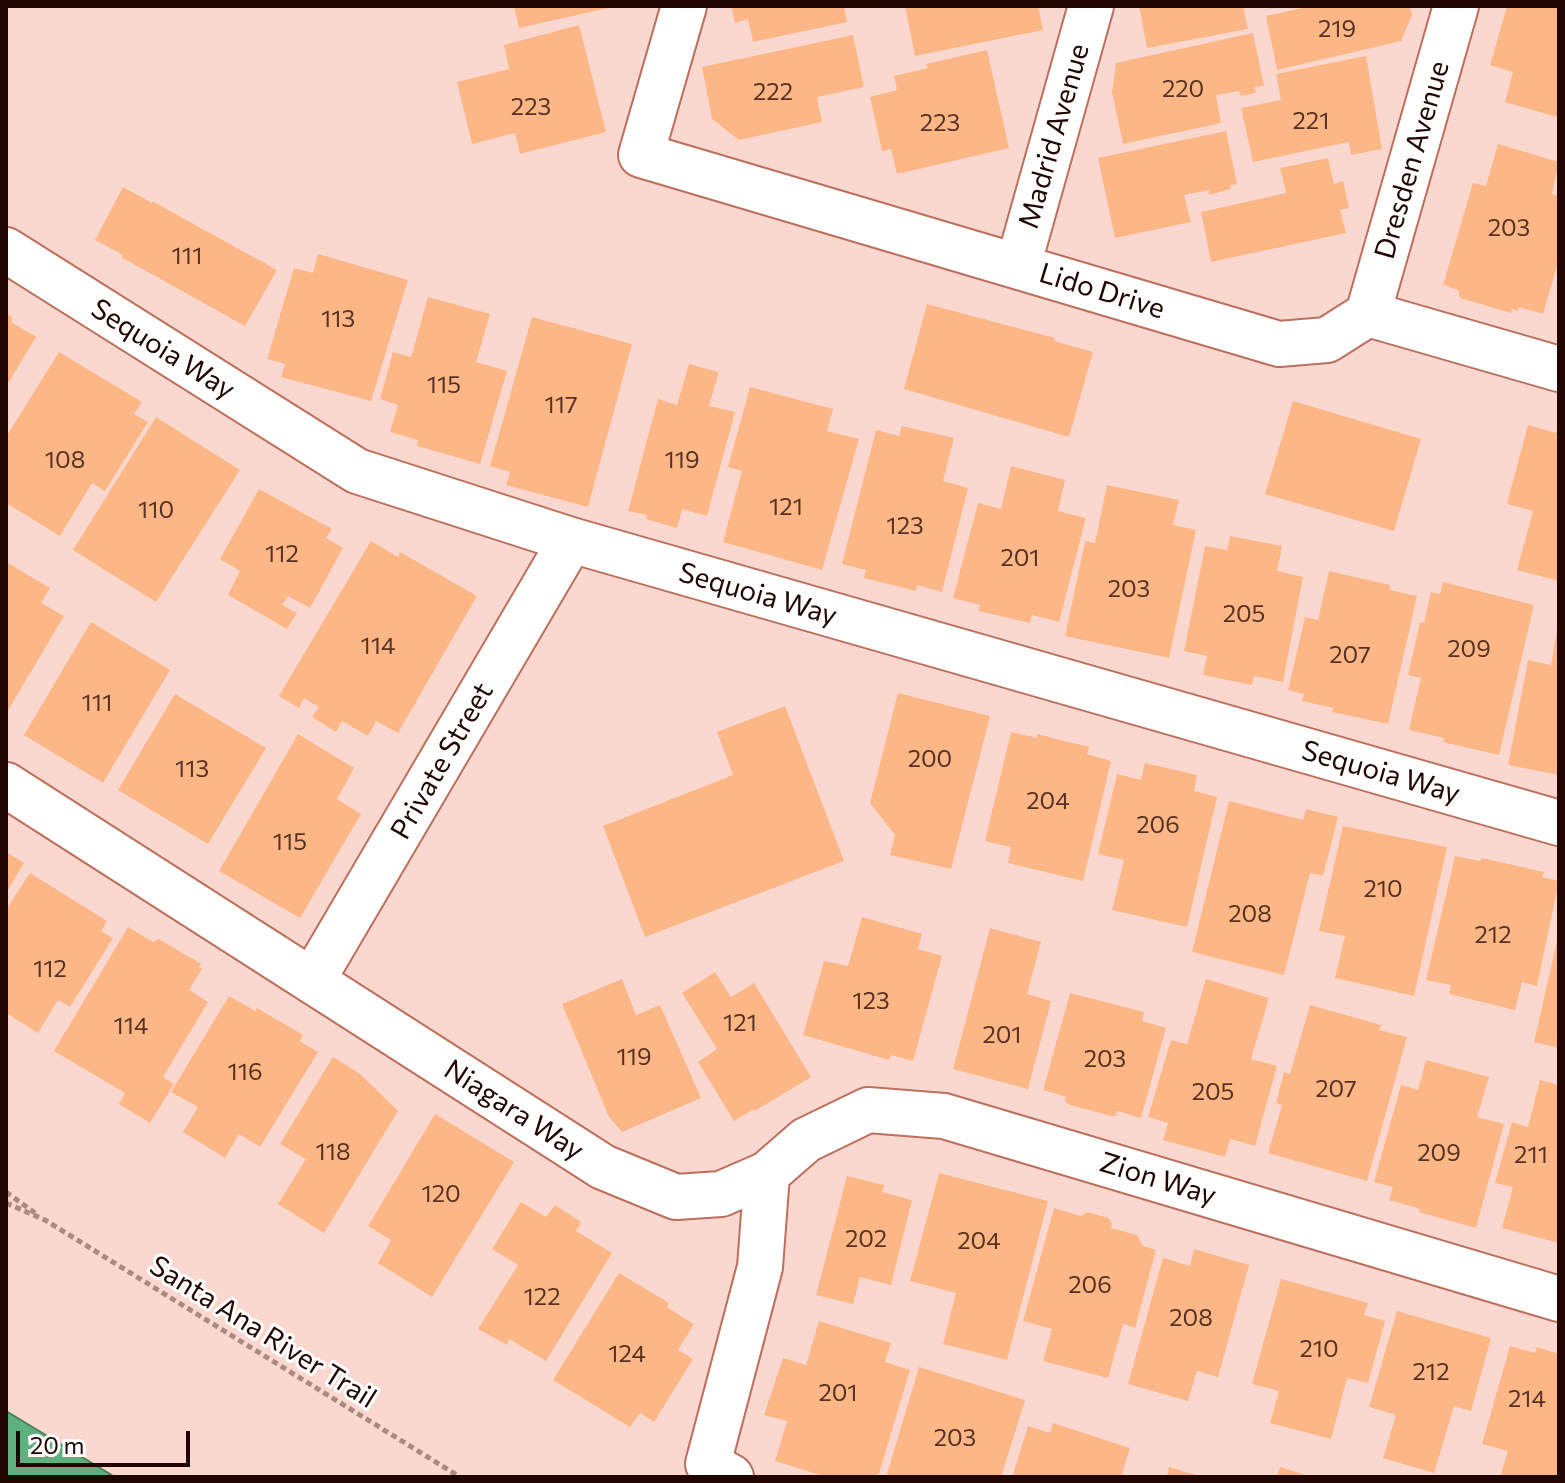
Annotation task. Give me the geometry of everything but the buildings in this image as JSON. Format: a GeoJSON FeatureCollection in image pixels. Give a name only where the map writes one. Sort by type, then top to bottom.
{"type":"FeatureCollection","features":[{"type":"Feature","properties":{"kind":"street","name":"Lido Drive"},"geometry":{"type":"LineString","coordinates":[[684,6],[641,155],[1279,344],[1327,340],[1368,314]]}},
{"type":"Feature","properties":{"kind":"street","name":"Madrid Avenue"},"geometry":{"type":"LineString","coordinates":[[1018,266],[1091,6]]}},
{"type":"Feature","properties":{"kind":"street","name":"Dresden Avenue"},"geometry":{"type":"LineString","coordinates":[[1368,314],[1456,6]]}},
{"type":"Feature","properties":{"kind":"street","name":"Sequoia Way"},"geometry":{"type":"LineString","coordinates":[[6,250],[357,471],[571,540],[1559,823]]}},
{"type":"Feature","properties":{"kind":"street"},"geometry":{"type":"LineString","coordinates":[[1368,314],[1559,369]]}},
{"type":"Feature","properties":{"kind":"street","name":"Private Street"},"geometry":{"type":"LineString","coordinates":[[312,981],[571,540]]}},
{"type":"Feature","properties":{"kind":"street","name":"Niagara Way"},"geometry":{"type":"LineString","coordinates":[[6,785],[603,1167],[676,1197],[721,1194],[767,1174]]}},
{"type":"Feature","properties":{"kind":"street","name":"Zion Way"},"geometry":{"type":"LineString","coordinates":[[767,1174],[806,1140],[868,1110],[944,1116],[1559,1299]]}},
{"type":"Feature","properties":{"kind":"street"},"geometry":{"type":"LineString","coordinates":[[731,1477],[708,1464],[760,1267],[767,1174]]}},
{"type":"Feature","properties":{"kind":"path","name":"Santa Ana River Trail"},"geometry":{"type":"LineString","coordinates":[[6,1192],[45,1220],[460,1477]]}},
{"type":"Feature","properties":{"kind":"path","name":"Santa Ana River Trail"},"geometry":{"type":"LineString","coordinates":[[6,1203],[45,1220]]}},
{"type":"Feature","properties":{"kind":"shaded area"},"geometry":{"type":"Polygon","coordinates":[[[6,1411],[115,1477],[6,1477],[6,1411]]]}}]}
